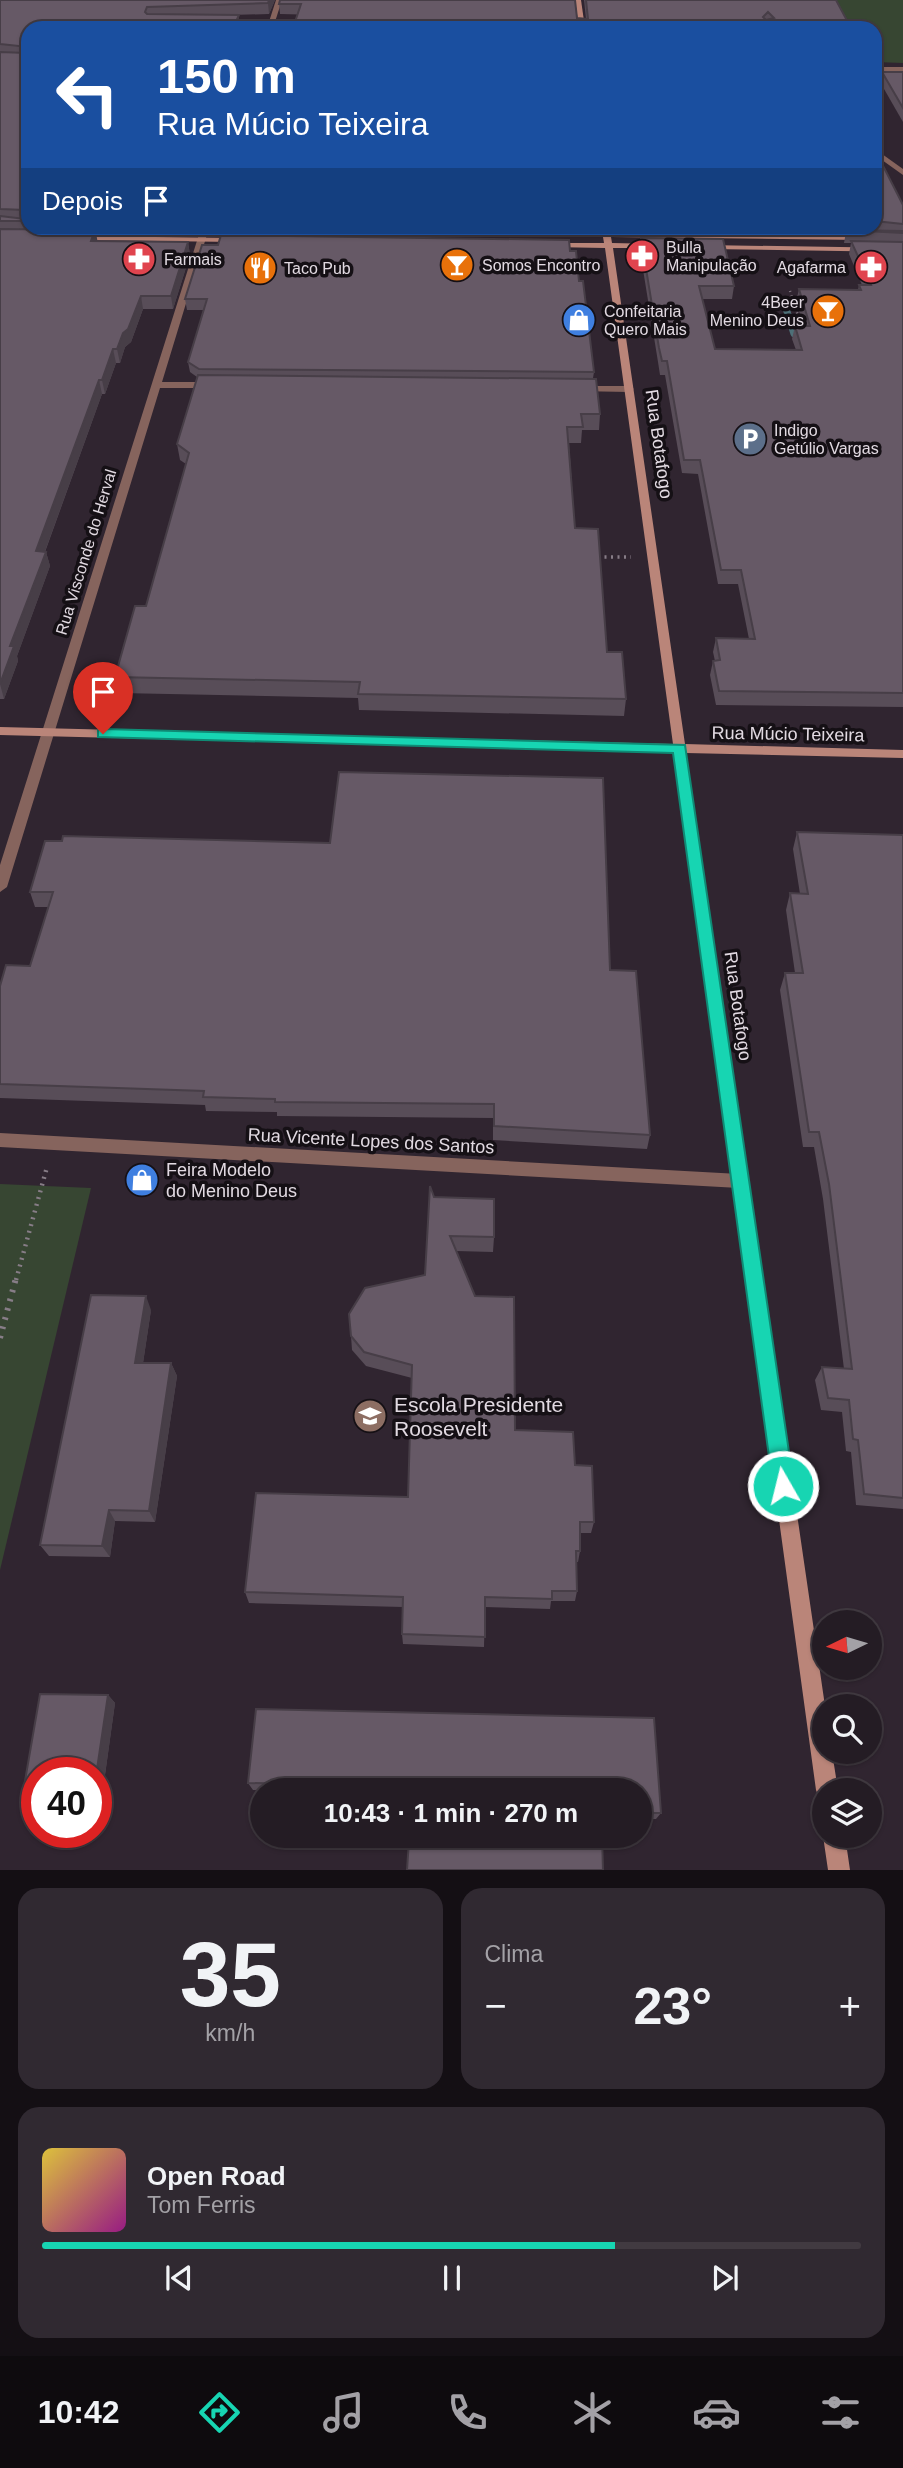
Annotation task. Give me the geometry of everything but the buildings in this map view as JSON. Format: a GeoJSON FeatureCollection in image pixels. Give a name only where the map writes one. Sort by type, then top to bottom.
{"type":"FeatureCollection","features":[{"type":"Feature","properties":{"kind":"street"},"geometry":{"type":"LineString","coordinates":[[272,21],[279,0]]}},
{"type":"Feature","properties":{"kind":"street"},"geometry":{"type":"LineString","coordinates":[[578,0],[581,21]]}},
{"type":"Feature","properties":{"kind":"street"},"geometry":{"type":"LineString","coordinates":[[882,69],[903,69]]}},
{"type":"Feature","properties":{"kind":"street"},"geometry":{"type":"LineString","coordinates":[[882,156],[903,173]]}},
{"type":"Feature","properties":{"kind":"street"},"geometry":{"type":"LineString","coordinates":[[183,239],[184,235]]}},
{"type":"Feature","properties":{"kind":"street"},"geometry":{"type":"LineString","coordinates":[[70,238],[183,239],[195,235]]}},
{"type":"Feature","properties":{"kind":"street","name":"Rua Visconde do Herval"},"geometry":{"type":"LineString","coordinates":[[0,887],[203,235]]}},
{"type":"Feature","properties":{"kind":"street"},"geometry":{"type":"LineString","coordinates":[[247,235],[347,242]]}},
{"type":"Feature","properties":{"kind":"street"},"geometry":{"type":"LineString","coordinates":[[506,235],[876,239]]}},
{"type":"Feature","properties":{"kind":"street"},"geometry":{"type":"LineString","coordinates":[[536,245],[607,236],[662,247]]}},
{"type":"Feature","properties":{"kind":"street","name":"Rua Botafogo"},"geometry":{"type":"LineString","coordinates":[[607,236],[825,1778]]}},
{"type":"Feature","properties":{"kind":"street"},"geometry":{"type":"LineString","coordinates":[[702,247],[903,250]]}},
{"type":"Feature","properties":{"kind":"street"},"geometry":{"type":"LineString","coordinates":[[156,385],[226,385]]}},
{"type":"Feature","properties":{"kind":"street"},"geometry":{"type":"LineString","coordinates":[[573,389],[629,389]]}},
{"type":"Feature","properties":{"kind":"street","name":"Rua Múcio Teixeira"},"geometry":{"type":"LineString","coordinates":[[0,731],[903,754]]}},
{"type":"Feature","properties":{"kind":"street","name":"Rua Vicente Lopes dos Santos"},"geometry":{"type":"LineString","coordinates":[[0,1140],[739,1181]]}},
{"type":"Feature","properties":{"kind":"street"},"geometry":{"type":"LineString","coordinates":[[835,1848],[838,1870]]}},
{"type":"Feature","properties":{"kind":"path"},"geometry":{"type":"LineString","coordinates":[[790,291],[806,339]]}},
{"type":"Feature","properties":{"kind":"path"},"geometry":{"type":"LineString","coordinates":[[598,557],[653,558]]}},
{"type":"Feature","properties":{"kind":"path"},"geometry":{"type":"LineString","coordinates":[[0,1338],[54,1143]]}},
{"type":"Feature","properties":{"kind":"green space"},"geometry":{"type":"Polygon","coordinates":[[[762,0],[903,0],[903,63],[882,62],[882,21],[822,21],[762,0]]]}},
{"type":"Feature","properties":{"kind":"green space"},"geometry":{"type":"Polygon","coordinates":[[[0,1184],[91,1188],[0,1570],[0,1184]]]}},
{"type":"Feature","properties":{"kind":"waterway"},"geometry":{"type":"LineString","coordinates":[[784,302],[794,334],[806,334]]}},
{"type":"Feature","properties":{"kind":"place","name":"Bulla Manipulação"},"geometry":{"type":"Point","coordinates":[642,256]}},
{"type":"Feature","properties":{"kind":"place","name":"Farmais"},"geometry":{"type":"Point","coordinates":[139,259]}},
{"type":"Feature","properties":{"kind":"place","name":"Somos Encontro"},"geometry":{"type":"Point","coordinates":[457,265]}},
{"type":"Feature","properties":{"kind":"place","name":"Agafarma"},"geometry":{"type":"Point","coordinates":[871,267]}},
{"type":"Feature","properties":{"kind":"place","name":"Taco Pub"},"geometry":{"type":"Point","coordinates":[260,268]}},
{"type":"Feature","properties":{"kind":"place","name":"4Beer Menino Deus"},"geometry":{"type":"Point","coordinates":[828,311]}},
{"type":"Feature","properties":{"kind":"place","name":"Confeitaria Quero Mais"},"geometry":{"type":"Point","coordinates":[579,320]}},
{"type":"Feature","properties":{"kind":"place","name":"Indigo Getúlio Vargas"},"geometry":{"type":"Point","coordinates":[750,439]}},
{"type":"Feature","properties":{"kind":"place","name":"Feira Modelo do Menino Deus"},"geometry":{"type":"Point","coordinates":[142,1180]}},
{"type":"Feature","properties":{"kind":"place","name":"Escola Presidente Roosevelt"},"geometry":{"type":"Point","coordinates":[370,1416]}},
{"type":"Feature","properties":{"kind":"route"},"geometry":{"type":"LineString","coordinates":[[103,734],[680,749],[783,1486]]}}]}
